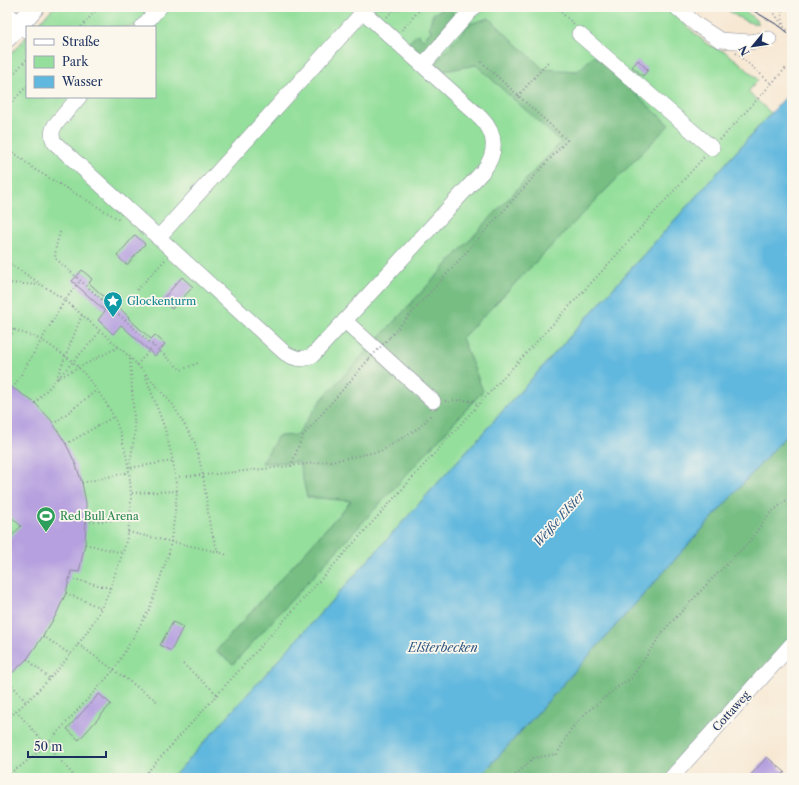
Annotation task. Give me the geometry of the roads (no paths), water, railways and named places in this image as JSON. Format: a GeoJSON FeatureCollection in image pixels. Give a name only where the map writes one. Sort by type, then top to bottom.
{"type":"FeatureCollection","features":[{"type":"Feature","properties":{"kind":"main road"},"geometry":{"type":"LineString","coordinates":[[15,27],[32,8]]}},
{"type":"Feature","properties":{"kind":"street"},"geometry":{"type":"LineString","coordinates":[[143,26],[160,7]]}},
{"type":"Feature","properties":{"kind":"street"},"geometry":{"type":"LineString","coordinates":[[423,65],[474,7]]}},
{"type":"Feature","properties":{"kind":"street"},"geometry":{"type":"LineString","coordinates":[[676,7],[697,25],[720,40],[750,42],[769,40]]}},
{"type":"Feature","properties":{"kind":"street"},"geometry":{"type":"LineString","coordinates":[[78,98],[52,129],[52,139],[54,143],[158,238],[290,356],[301,359],[313,355],[346,321],[483,170],[492,154],[492,135],[486,123],[361,9],[158,238]]}},
{"type":"Feature","properties":{"kind":"street"},"geometry":{"type":"LineString","coordinates":[[578,30],[712,148]]}},
{"type":"Feature","properties":{"kind":"street"},"geometry":{"type":"LineString","coordinates":[[346,321],[433,401]]}},
{"type":"Feature","properties":{"kind":"street","name":"Cottaweg"},"geometry":{"type":"LineString","coordinates":[[670,778],[792,644]]}},
{"type":"Feature","properties":{"kind":"water","name":"Elsterbecken"},"geometry":{"type":"Polygon","coordinates":[[[792,90],[792,429],[479,778],[172,778],[792,90]]]}},
{"type":"Feature","properties":{"kind":"tram line"},"geometry":{"type":"LineString","coordinates":[[747,7],[781,27],[792,36]]}},
{"type":"Feature","properties":{"kind":"place","name":"Glockenturm"},"geometry":{"type":"Point","coordinates":[113,318]}},
{"type":"Feature","properties":{"kind":"place","name":"Red Bull Arena"},"geometry":{"type":"Point","coordinates":[46,533]}},
{"type":"Feature","properties":{"kind":"water label","name":"Weiße Elster"},"geometry":{"type":"Point","coordinates":[559,519]}}]}
